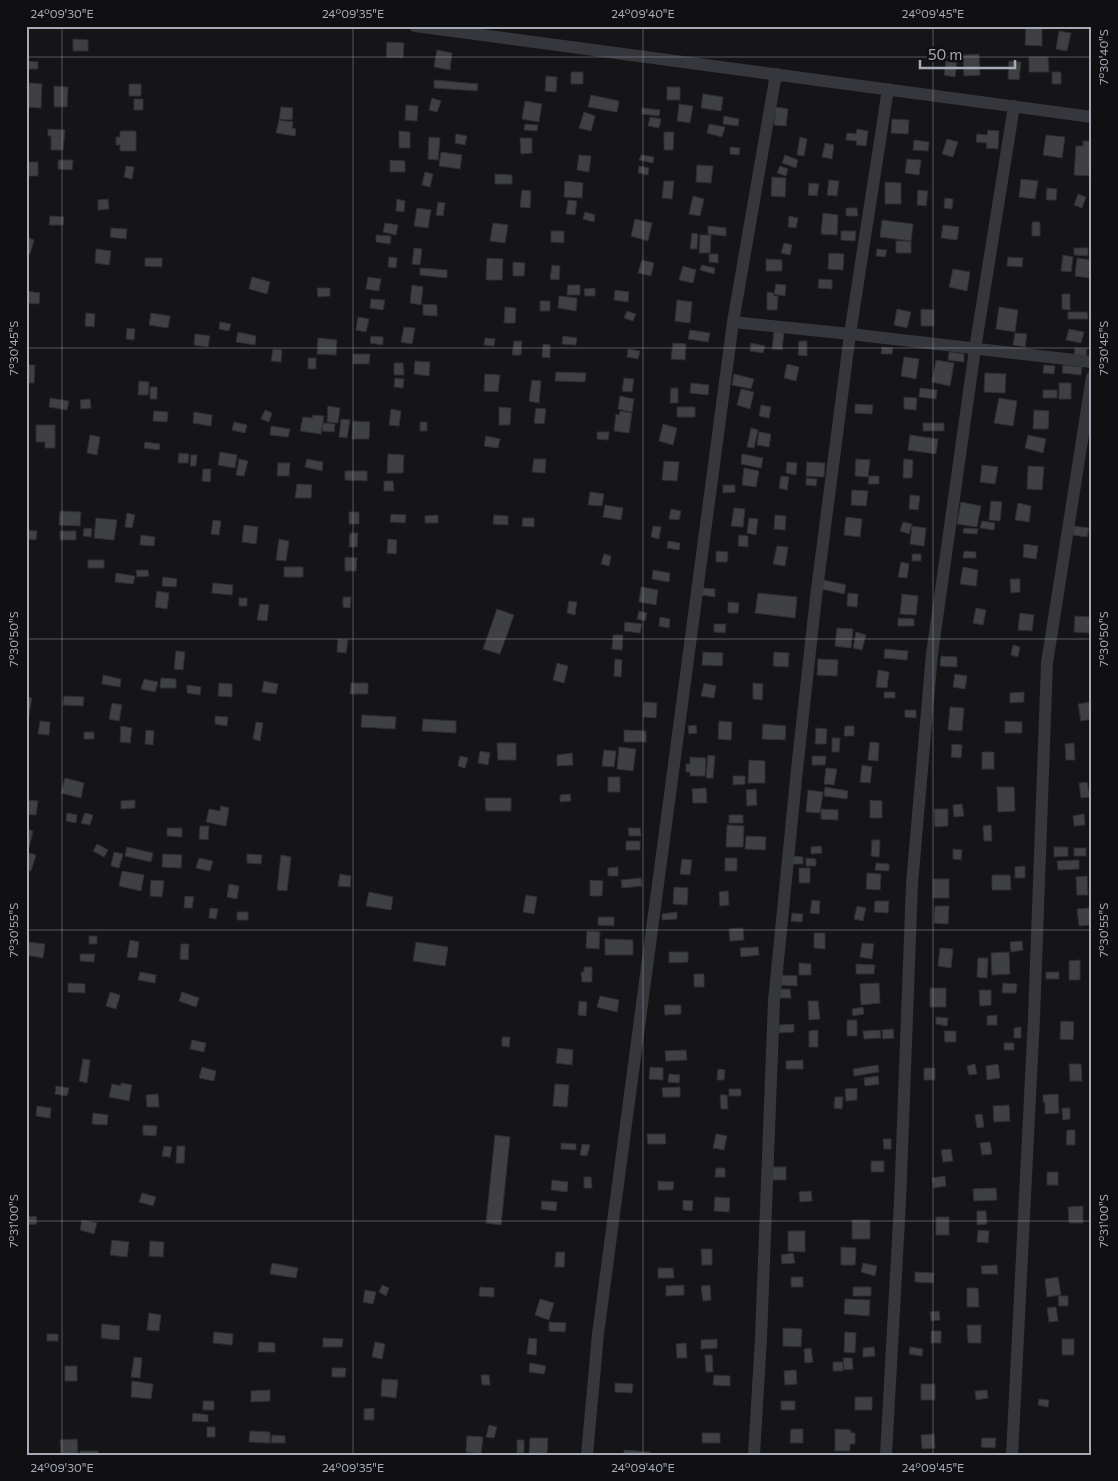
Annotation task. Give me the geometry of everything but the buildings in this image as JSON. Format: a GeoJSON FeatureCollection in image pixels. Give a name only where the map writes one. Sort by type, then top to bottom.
{"type":"FeatureCollection","features":[{"type":"Feature","properties":{"kind":"street"},"geometry":{"type":"LineString","coordinates":[[414,26],[1092,116]]}},
{"type":"Feature","properties":{"kind":"street"},"geometry":{"type":"LineString","coordinates":[[587,1455],[598,1334],[733,322],[776,74]]}},
{"type":"Feature","properties":{"kind":"street"},"geometry":{"type":"LineString","coordinates":[[754,1455],[761,1338],[774,1001],[815,606],[850,334],[888,89]]}},
{"type":"Feature","properties":{"kind":"street"},"geometry":{"type":"LineString","coordinates":[[886,1455],[900,1202],[913,875],[932,654],[975,349],[1014,106]]}},
{"type":"Feature","properties":{"kind":"street"},"geometry":{"type":"LineString","coordinates":[[733,322],[1092,362]]}},
{"type":"Feature","properties":{"kind":"street"},"geometry":{"type":"LineString","coordinates":[[1012,1455],[1034,1018],[1047,664],[1092,377]]}}]}
